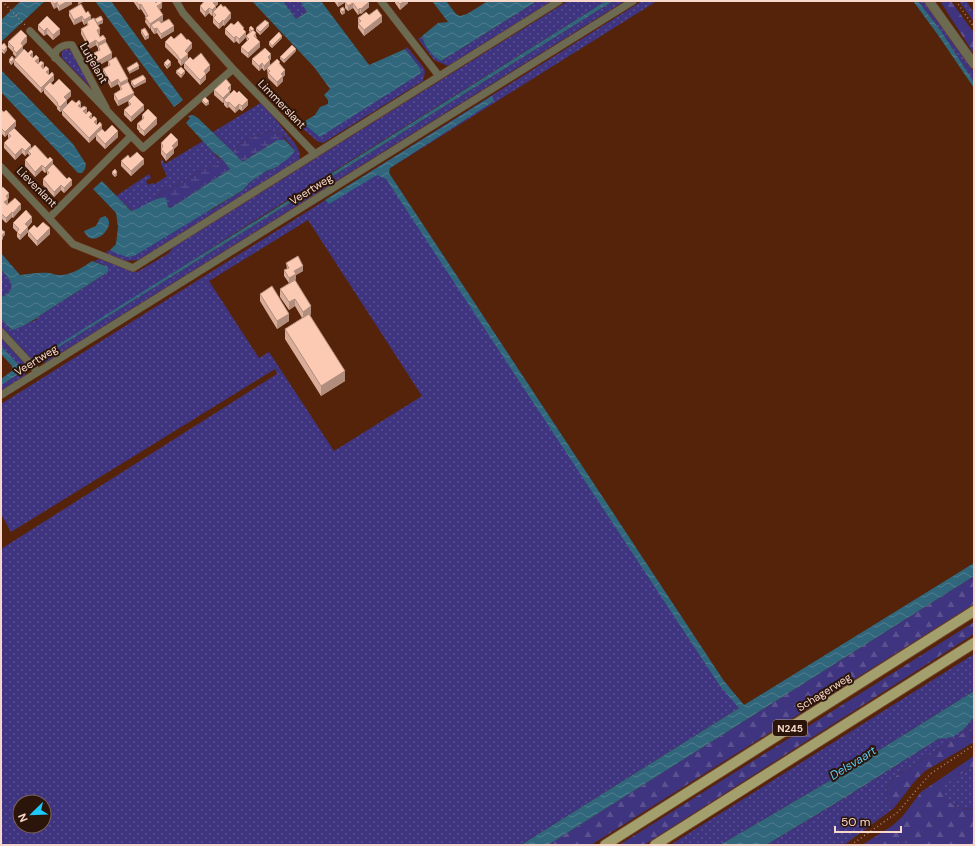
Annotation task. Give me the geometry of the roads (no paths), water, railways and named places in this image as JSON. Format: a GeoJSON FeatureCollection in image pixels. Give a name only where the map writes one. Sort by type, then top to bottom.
{"type":"FeatureCollection","features":[{"type":"Feature","properties":{"kind":"main road","name":"Schagerweg"},"geometry":{"type":"LineString","coordinates":[[605,845],[974,611]]}},
{"type":"Feature","properties":{"kind":"main road","name":"N245"},"geometry":{"type":"LineString","coordinates":[[654,845],[974,643]]}},
{"type":"Feature","properties":{"kind":"street","name":"Limmerslant"},"geometry":{"type":"LineString","coordinates":[[176,1],[183,13],[233,69],[315,154]]}},
{"type":"Feature","properties":{"kind":"street"},"geometry":{"type":"LineString","coordinates":[[381,1],[439,76]]}},
{"type":"Feature","properties":{"kind":"street"},"geometry":{"type":"LineString","coordinates":[[49,218],[73,244],[133,268],[559,1]]}},
{"type":"Feature","properties":{"kind":"street","name":"Veertweg"},"geometry":{"type":"LineString","coordinates":[[1,395],[633,1]]}},
{"type":"Feature","properties":{"kind":"street"},"geometry":{"type":"LineString","coordinates":[[929,1],[974,64]]}},
{"type":"Feature","properties":{"kind":"street","name":"Lutjelant"},"geometry":{"type":"LineString","coordinates":[[28,29],[143,148],[233,69]]}},
{"type":"Feature","properties":{"kind":"street","name":"Lutjelant"},"geometry":{"type":"LineString","coordinates":[[56,58],[56,51],[60,47],[66,44],[72,45],[109,113]]}},
{"type":"Feature","properties":{"kind":"street","name":"Lievenlant"},"geometry":{"type":"LineString","coordinates":[[1,167],[49,218],[131,136]]}},
{"type":"Feature","properties":{"kind":"street"},"geometry":{"type":"LineString","coordinates":[[1,332],[38,372]]}},
{"type":"Feature","properties":{"kind":"water"},"geometry":{"type":"Polygon","coordinates":[[[21,1],[45,1],[1,42],[1,20],[21,1]]]}},
{"type":"Feature","properties":{"kind":"water"},"geometry":{"type":"Polygon","coordinates":[[[95,1],[111,1],[183,100],[174,107],[95,1]]]}},
{"type":"Feature","properties":{"kind":"water"},"geometry":{"type":"Polygon","coordinates":[[[252,1],[283,1],[296,19],[307,12],[300,1],[321,1],[369,65],[405,49],[420,68],[421,73],[320,137],[305,125],[305,121],[315,115],[320,107],[328,104],[328,100],[324,95],[330,89],[314,67],[252,1]]]}},
{"type":"Feature","properties":{"kind":"water"},"geometry":{"type":"Polygon","coordinates":[[[432,1],[446,1],[456,14],[460,16],[467,14],[488,1],[537,1],[441,61],[429,51],[422,36],[438,23],[448,22],[432,1]]]}},
{"type":"Feature","properties":{"kind":"water"},"geometry":{"type":"Polygon","coordinates":[[[606,1],[613,1],[54,350],[53,348],[606,1]]]}},
{"type":"Feature","properties":{"kind":"water"},"geometry":{"type":"Polygon","coordinates":[[[913,1],[918,1],[941,31],[974,82],[974,88],[938,35],[913,1]]]}},
{"type":"Feature","properties":{"kind":"water"},"geometry":{"type":"Polygon","coordinates":[[[1,70],[73,144],[86,164],[82,173],[78,173],[1,92],[1,70]]]}},
{"type":"Feature","properties":{"kind":"water"},"geometry":{"type":"Polygon","coordinates":[[[492,96],[494,101],[390,168],[389,173],[724,681],[744,705],[974,563],[974,576],[548,845],[521,845],[739,708],[720,686],[386,179],[377,175],[329,204],[325,200],[492,96]]]}},
{"type":"Feature","properties":{"kind":"water"},"geometry":{"type":"Polygon","coordinates":[[[193,115],[198,118],[242,161],[277,140],[285,140],[295,151],[289,158],[275,168],[266,171],[249,183],[243,190],[134,256],[127,257],[111,251],[110,250],[116,244],[118,227],[116,213],[93,189],[102,181],[131,211],[153,200],[162,198],[166,198],[168,207],[171,208],[230,169],[186,123],[190,118],[188,116],[193,115]]]}},
{"type":"Feature","properties":{"kind":"water"},"geometry":{"type":"Polygon","coordinates":[[[105,216],[109,225],[107,230],[98,238],[93,239],[88,237],[84,231],[96,226],[100,218],[105,216]]]}},
{"type":"Feature","properties":{"kind":"water"},"geometry":{"type":"Polygon","coordinates":[[[1,253],[20,275],[50,273],[62,275],[80,269],[92,261],[108,267],[108,272],[39,316],[12,330],[1,319],[1,297],[10,291],[11,284],[1,270],[1,253]]]}},
{"type":"Feature","properties":{"kind":"water"},"geometry":{"type":"Polygon","coordinates":[[[1,346],[18,364],[20,369],[17,375],[1,385],[1,379],[13,370],[12,366],[1,354],[1,346]]]}},
{"type":"Feature","properties":{"kind":"water"},"geometry":{"type":"Polygon","coordinates":[[[974,691],[974,717],[965,728],[953,737],[938,739],[766,845],[720,845],[836,777],[974,691]]]}},
{"type":"Feature","properties":{"kind":"water label","name":"Delsvaart"},"geometry":{"type":"Point","coordinates":[853,763]}}]}
